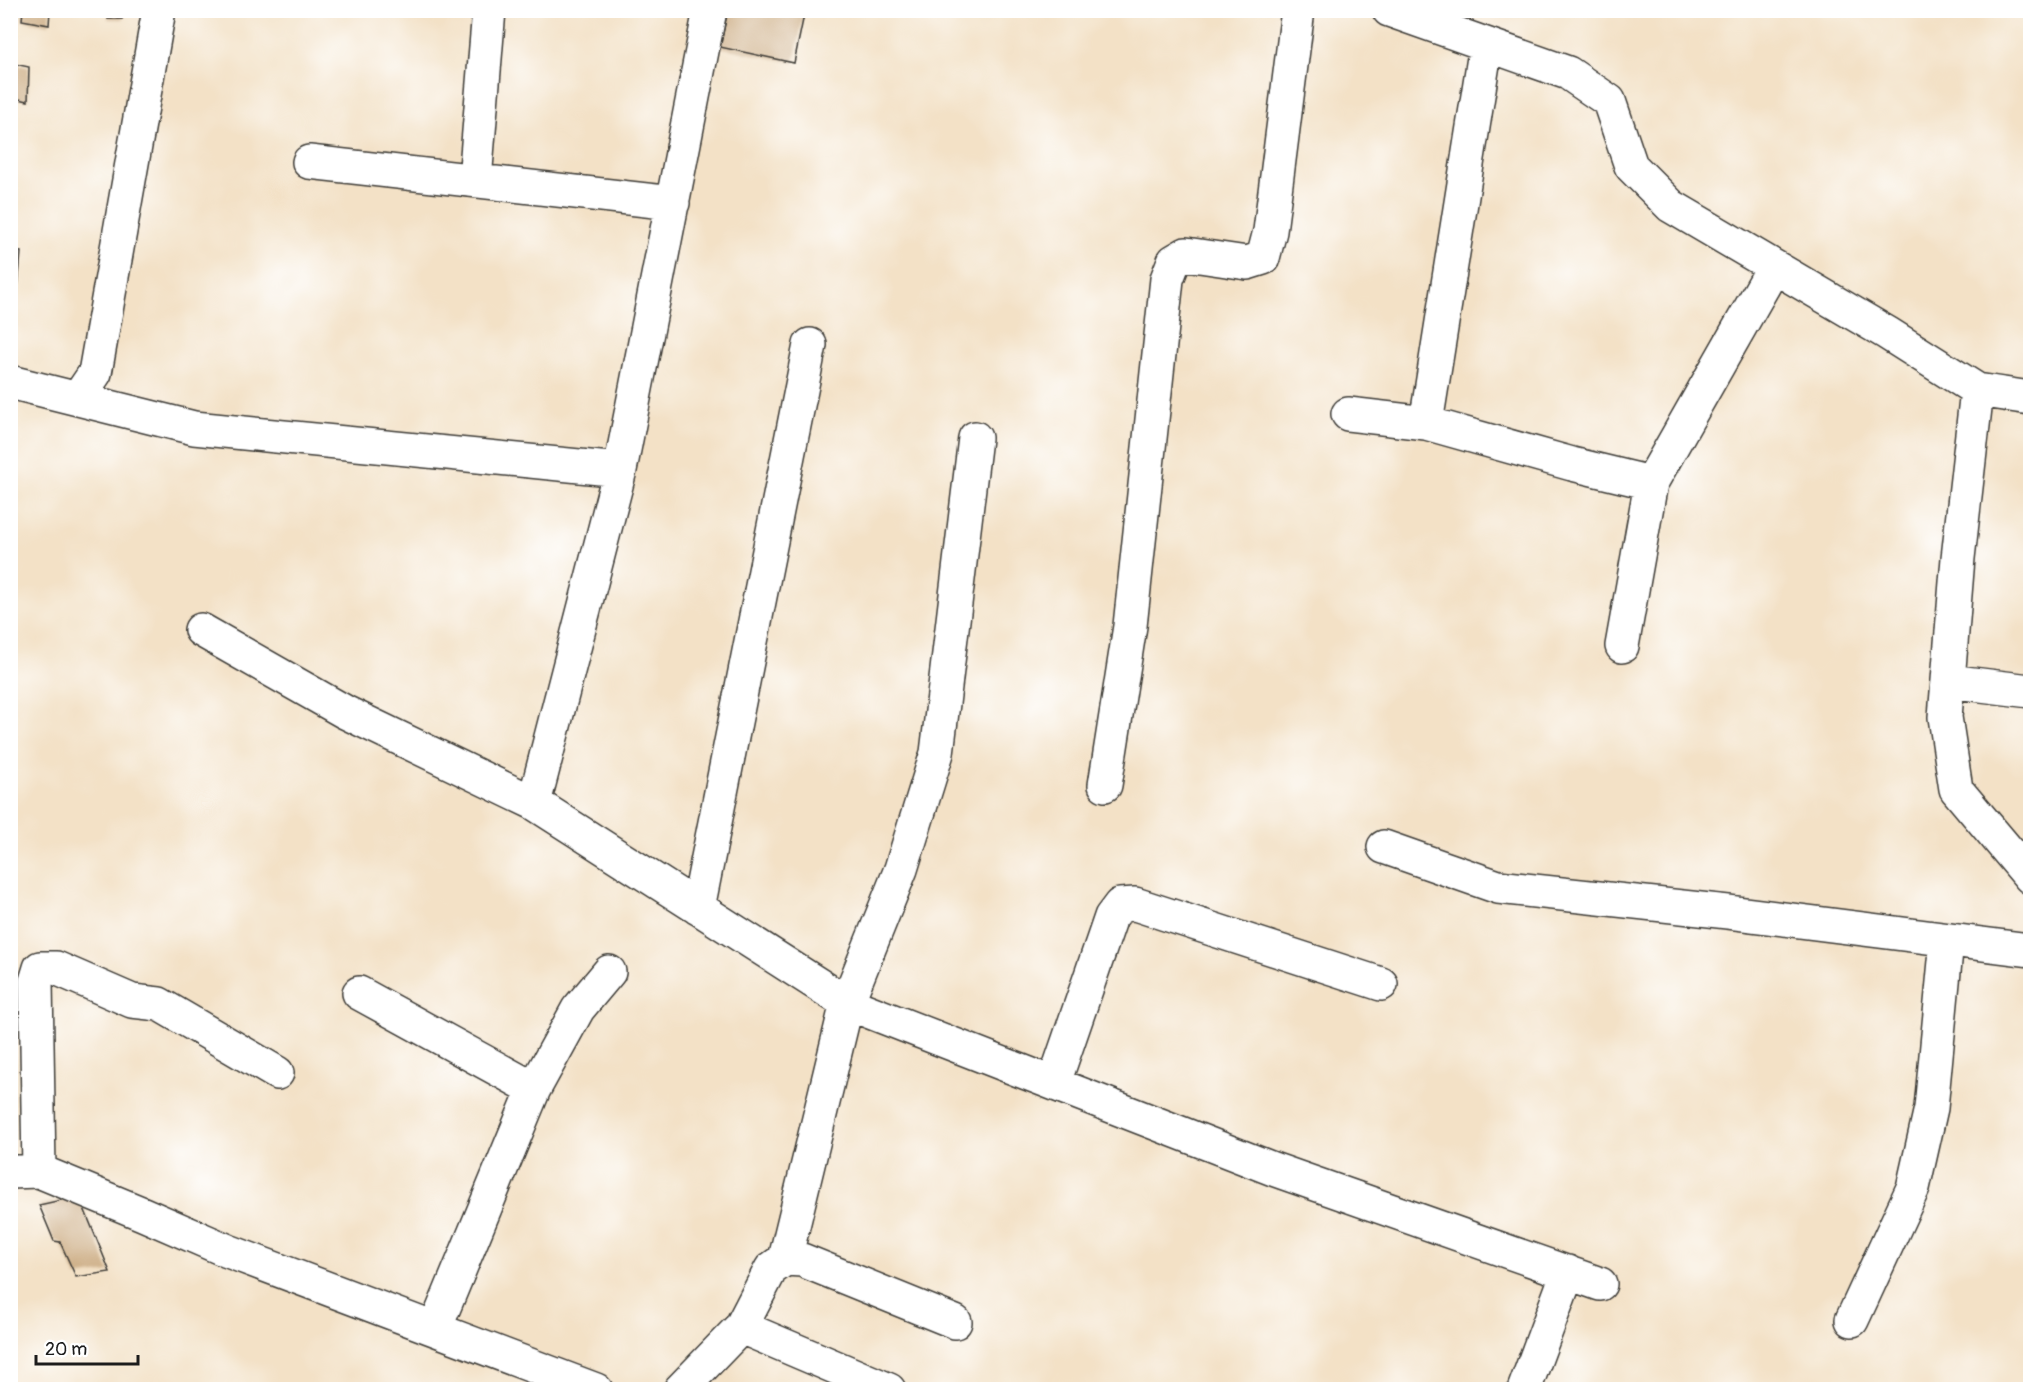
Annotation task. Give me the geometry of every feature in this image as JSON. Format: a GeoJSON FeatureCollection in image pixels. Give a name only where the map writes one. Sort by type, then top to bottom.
{"type":"FeatureCollection","features":[{"type":"Feature","properties":{"kind":"street"},"geometry":{"type":"LineString","coordinates":[[78,398],[96,373],[159,10]]}},
{"type":"Feature","properties":{"kind":"street"},"geometry":{"type":"LineString","coordinates":[[475,180],[489,10]]}},
{"type":"Feature","properties":{"kind":"street"},"geometry":{"type":"LineString","coordinates":[[534,803],[620,470],[710,10]]}},
{"type":"Feature","properties":{"kind":"street"},"geometry":{"type":"LineString","coordinates":[[1105,785],[1130,626],[1167,279],[1174,261],[1186,254],[1247,263],[1263,258],[1270,231],[1298,10]]}},
{"type":"Feature","properties":{"kind":"street"},"geometry":{"type":"LineString","coordinates":[[1389,10],[1439,19],[1486,45],[1568,73],[1609,101],[1631,166],[1671,206],[1887,333],[1977,390],[2031,398]]}},
{"type":"Feature","properties":{"kind":"street"},"geometry":{"type":"LineString","coordinates":[[1426,423],[1486,45]]}},
{"type":"Feature","properties":{"kind":"street"},"geometry":{"type":"LineString","coordinates":[[309,162],[673,203]]}},
{"type":"Feature","properties":{"kind":"street"},"geometry":{"type":"LineString","coordinates":[[1622,646],[1651,483],[1774,267]]}},
{"type":"Feature","properties":{"kind":"street"},"geometry":{"type":"LineString","coordinates":[[698,908],[810,345]]}},
{"type":"Feature","properties":{"kind":"street"},"geometry":{"type":"LineString","coordinates":[[10,382],[194,428],[620,470]]}},
{"type":"Feature","properties":{"kind":"street"},"geometry":{"type":"LineString","coordinates":[[1977,390],[1958,558],[1945,717],[1956,789],[2031,877]]}},
{"type":"Feature","properties":{"kind":"street"},"geometry":{"type":"LineString","coordinates":[[1348,414],[1426,423],[1572,464],[1651,483]]}},
{"type":"Feature","properties":{"kind":"street"},"geometry":{"type":"LineString","coordinates":[[785,1259],[847,1003],[901,869],[937,753],[975,438]]}},
{"type":"Feature","properties":{"kind":"street"},"geometry":{"type":"LineString","coordinates":[[201,630],[345,712],[534,803],[847,1003],[1273,1169],[1600,1284]]}},
{"type":"Feature","properties":{"kind":"street"},"geometry":{"type":"LineString","coordinates":[[1948,681],[2031,691]]}},
{"type":"Feature","properties":{"kind":"street"},"geometry":{"type":"LineString","coordinates":[[1384,848],[1498,887],[2031,950]]}},
{"type":"Feature","properties":{"kind":"street"},"geometry":{"type":"LineString","coordinates":[[1054,1083],[1110,917],[1120,905],[1135,904],[1381,984]]}},
{"type":"Feature","properties":{"kind":"street"},"geometry":{"type":"LineString","coordinates":[[1852,1320],[1913,1188],[1931,1108],[1947,940]]}},
{"type":"Feature","properties":{"kind":"street"},"geometry":{"type":"LineString","coordinates":[[277,1072],[159,1004],[132,1001],[56,968],[40,968],[36,981],[25,1171],[144,1214],[228,1251],[596,1389]]}},
{"type":"Feature","properties":{"kind":"street"},"geometry":{"type":"LineString","coordinates":[[435,1329],[534,1089],[578,1009],[609,972]]}},
{"type":"Feature","properties":{"kind":"street"},"geometry":{"type":"LineString","coordinates":[[359,993],[534,1089]]}},
{"type":"Feature","properties":{"kind":"street"},"geometry":{"type":"LineString","coordinates":[[680,1389],[741,1327],[771,1269],[785,1259],[801,1260],[955,1322]]}},
{"type":"Feature","properties":{"kind":"street"},"geometry":{"type":"LineString","coordinates":[[1524,1389],[1568,1272]]}},
{"type":"Feature","properties":{"kind":"street"},"geometry":{"type":"LineString","coordinates":[[741,1327],[889,1389]]}},
{"type":"Feature","properties":{"kind":"building"},"geometry":{"type":"Polygon","coordinates":[[[23,10],[50,10],[49,25],[22,20],[23,10]]]}},
{"type":"Feature","properties":{"kind":"building"},"geometry":{"type":"Polygon","coordinates":[[[110,10],[128,10],[122,19],[108,19],[110,10]]]}},
{"type":"Feature","properties":{"kind":"building"},"geometry":{"type":"Polygon","coordinates":[[[728,10],[805,10],[794,63],[720,47],[728,10]]]}},
{"type":"Feature","properties":{"kind":"building"},"geometry":{"type":"Polygon","coordinates":[[[10,63],[29,67],[28,101],[10,97],[10,63]]]}},
{"type":"Feature","properties":{"kind":"building"},"geometry":{"type":"Polygon","coordinates":[[[10,251],[21,252],[12,362],[10,362],[10,251]]]}},
{"type":"Feature","properties":{"kind":"building"},"geometry":{"type":"Polygon","coordinates":[[[79,1196],[110,1272],[76,1277],[60,1242],[54,1241],[39,1205],[79,1196]]]}}]}
